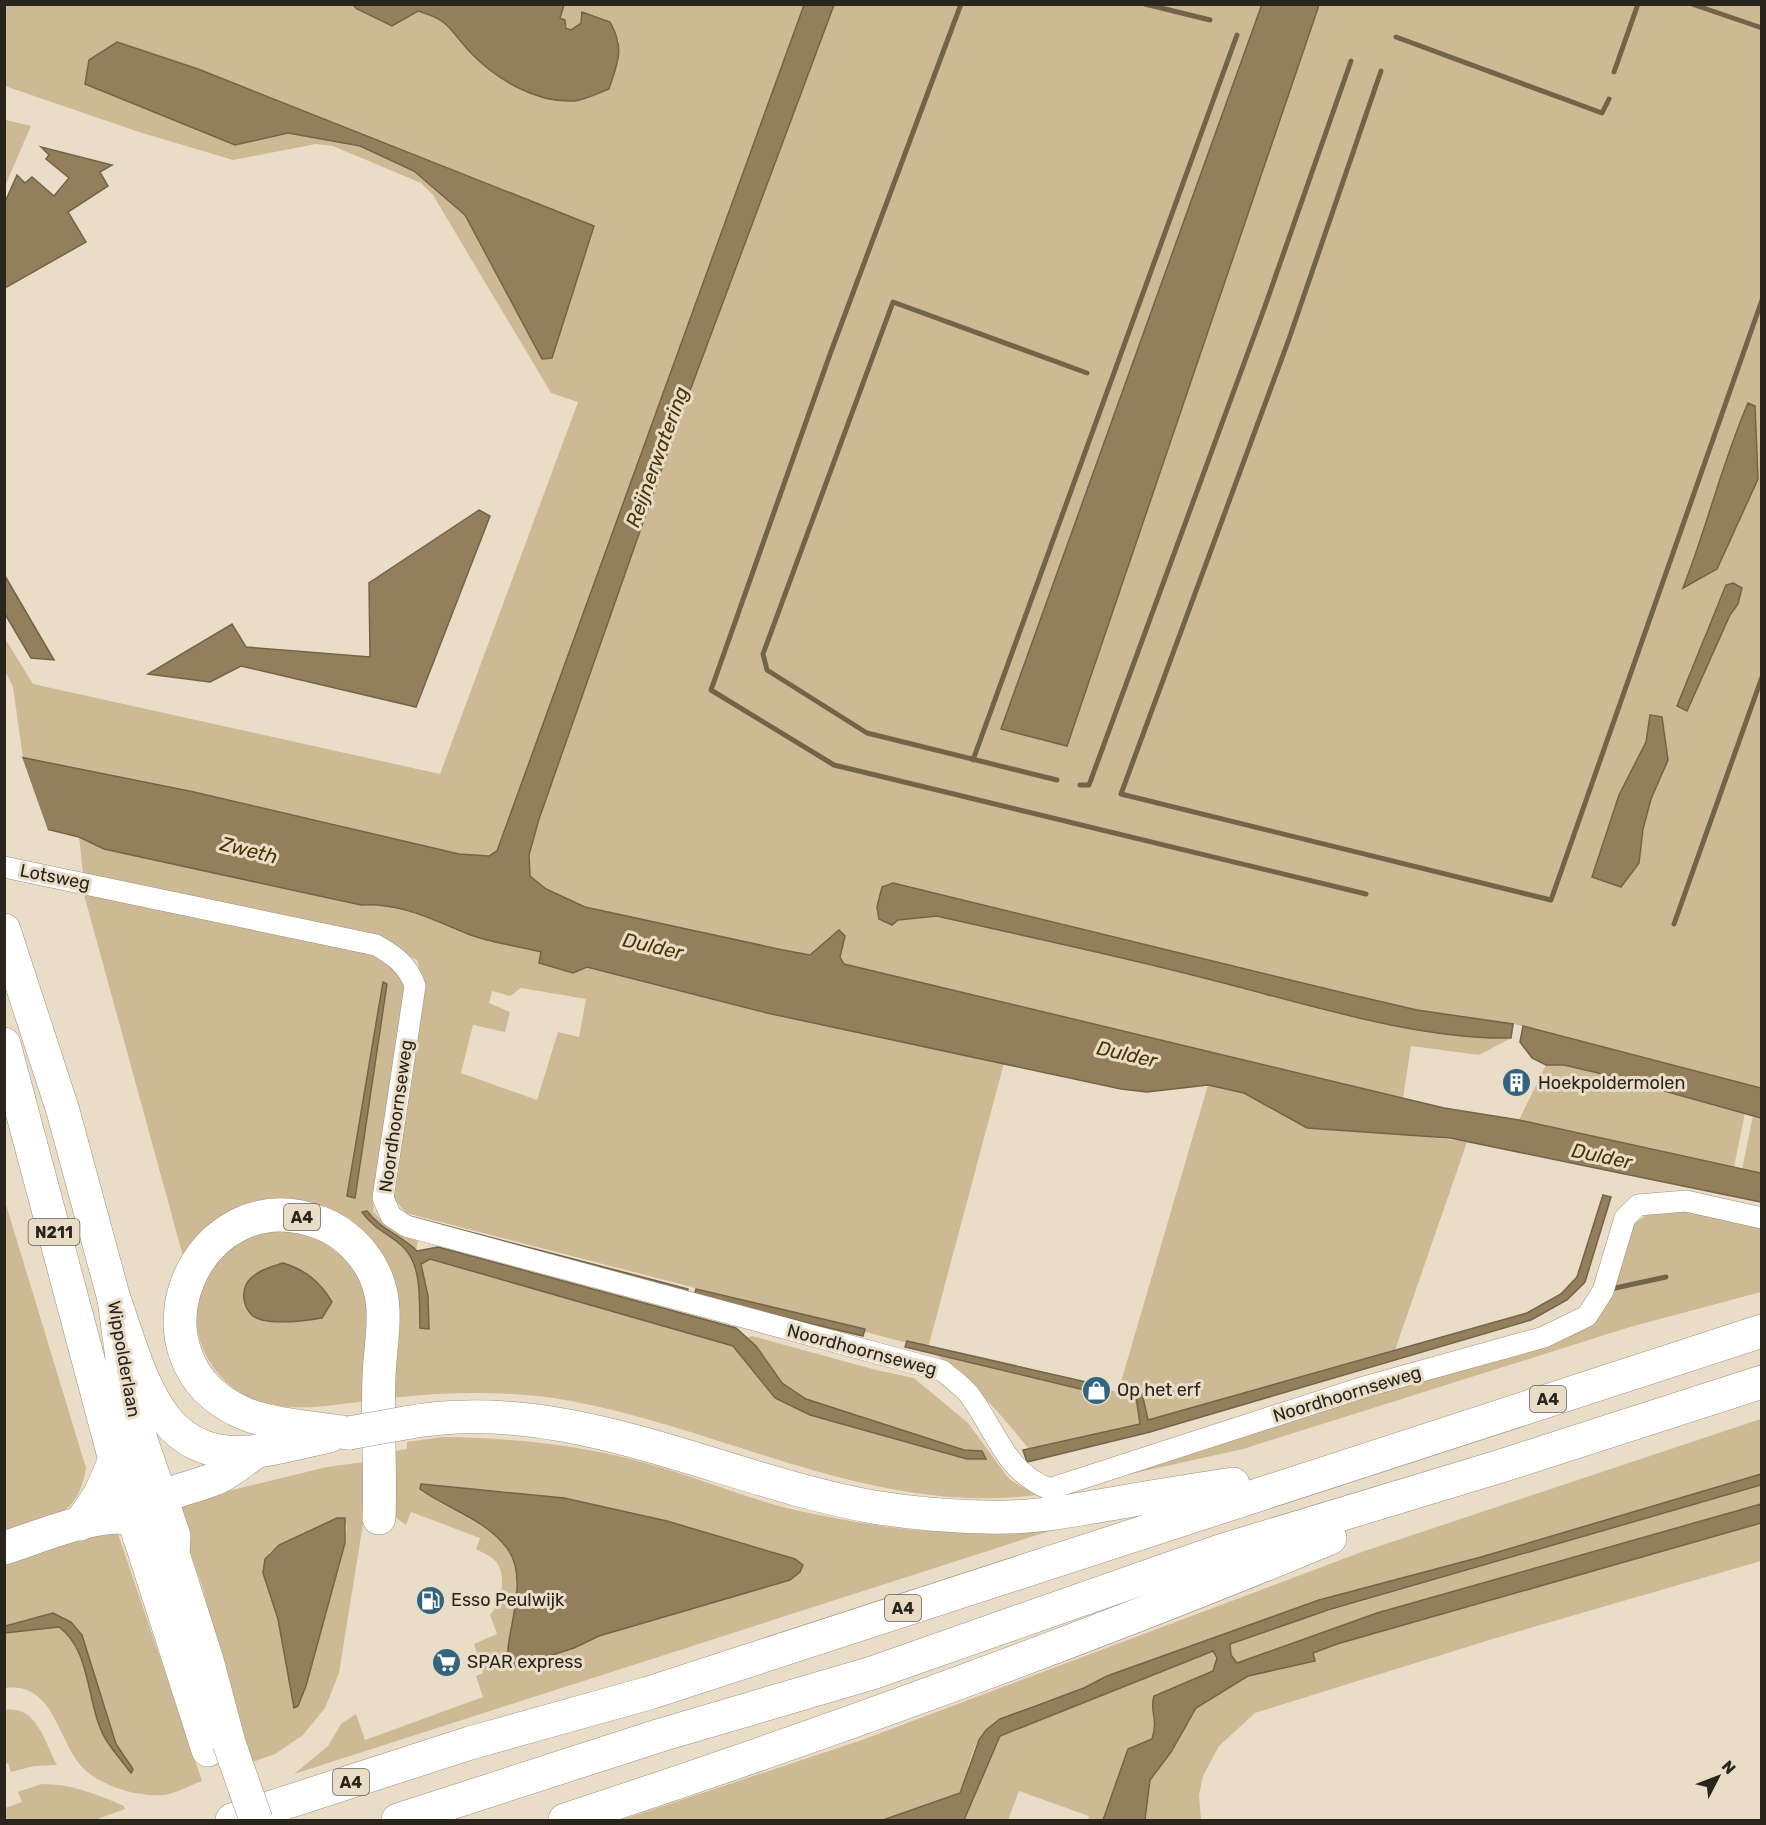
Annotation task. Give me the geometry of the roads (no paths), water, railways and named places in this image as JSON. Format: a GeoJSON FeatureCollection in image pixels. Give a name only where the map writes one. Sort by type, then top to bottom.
{"type":"FeatureCollection","features":[{"type":"Feature","properties":{"kind":"main road","name":"Wippolderlaan"},"geometry":{"type":"LineString","coordinates":[[4,930],[66,1122],[114,1299],[128,1402],[174,1536],[173,1554],[207,1660],[232,1821]]}},
{"type":"Feature","properties":{"kind":"main road","name":"Wippolderlaan"},"geometry":{"type":"LineString","coordinates":[[4,1044],[115,1460],[219,1746],[256,1821]]}},
{"type":"Feature","properties":{"kind":"main road","name":"A4"},"geometry":{"type":"LineString","coordinates":[[349,1433],[268,1420],[243,1413],[214,1394],[199,1378],[188,1361],[180,1332],[182,1294],[196,1262],[207,1248],[229,1230],[252,1221],[279,1215],[312,1219],[348,1239],[368,1261],[381,1294],[384,1319],[379,1378],[378,1518]]}},
{"type":"Feature","properties":{"kind":"main road","name":"A4"},"geometry":{"type":"LineString","coordinates":[[114,1299],[150,1396],[164,1421],[193,1441],[231,1453],[257,1451],[405,1423],[480,1416],[565,1424],[630,1439],[801,1491],[875,1507],[934,1514],[1010,1517],[1067,1511],[1335,1468]]}},
{"type":"Feature","properties":{"kind":"main road","name":"A4"},"geometry":{"type":"LineString","coordinates":[[232,1821],[470,1743],[649,1693],[1761,1331]]}},
{"type":"Feature","properties":{"kind":"main road"},"geometry":{"type":"LineString","coordinates":[[398,1821],[661,1735],[872,1673],[1220,1551],[1501,1467],[1761,1382]]}},
{"type":"Feature","properties":{"kind":"main road","name":"A4"},"geometry":{"type":"LineString","coordinates":[[160,1497],[180,1488],[215,1479],[257,1451]]}},
{"type":"Feature","properties":{"kind":"main road"},"geometry":{"type":"LineString","coordinates":[[80,1524],[100,1494],[115,1460]]}},
{"type":"Feature","properties":{"kind":"main road"},"geometry":{"type":"LineString","coordinates":[[565,1821],[712,1772],[1206,1588],[1501,1467]]}},
{"type":"Feature","properties":{"kind":"main road"},"geometry":{"type":"LineString","coordinates":[[138,1527],[160,1497]]}},
{"type":"Feature","properties":{"kind":"main road"},"geometry":{"type":"LineString","coordinates":[[4,1548],[106,1518],[138,1527],[173,1554]]}},
{"type":"Feature","properties":{"kind":"street","name":"Lotsweg"},"geometry":{"type":"LineString","coordinates":[[4,867],[106,887]]}},
{"type":"Feature","properties":{"kind":"street","name":"Noordhoornseweg"},"geometry":{"type":"LineString","coordinates":[[106,887],[376,945],[396,956],[410,971],[415,986],[383,1198],[391,1216],[406,1226],[943,1371],[969,1395],[1018,1471],[1031,1481],[1049,1488],[1364,1387],[1555,1332],[1587,1317],[1603,1291],[1625,1218],[1638,1205],[1686,1201],[1761,1218]]}},
{"type":"Feature","properties":{"kind":"water"},"geometry":{"type":"Polygon","coordinates":[[[1262,4],[1319,5],[1067,746],[1001,729],[1262,4]]]}},
{"type":"Feature","properties":{"kind":"water"},"geometry":{"type":"Polygon","coordinates":[[[353,5],[564,5],[560,18],[565,20],[566,28],[571,30],[581,23],[582,12],[610,22],[619,48],[617,63],[609,89],[574,101],[545,98],[518,88],[492,72],[471,53],[444,22],[437,18],[418,11],[392,26],[353,5]]]}},
{"type":"Feature","properties":{"kind":"water"},"geometry":{"type":"Polygon","coordinates":[[[804,5],[834,5],[679,420],[539,819],[529,855],[530,876],[546,889],[585,907],[810,955],[839,930],[845,936],[840,957],[844,964],[1444,1108],[1519,1120],[1761,1173],[1761,1202],[1450,1138],[1307,1128],[1244,1093],[1208,1085],[1147,1092],[1121,1089],[767,1013],[587,967],[573,973],[539,963],[541,952],[477,937],[403,909],[361,905],[104,849],[79,837],[5,819],[5,754],[194,792],[459,854],[489,856],[497,851],[804,5]]]}},
{"type":"Feature","properties":{"kind":"water"},"geometry":{"type":"Polygon","coordinates":[[[117,42],[198,69],[594,226],[552,358],[542,359],[465,215],[414,171],[360,146],[288,133],[235,145],[85,84],[89,60],[117,42]]]}},
{"type":"Feature","properties":{"kind":"water"},"geometry":{"type":"Polygon","coordinates":[[[41,147],[112,165],[100,172],[108,186],[68,212],[86,242],[5,288],[5,202],[17,175],[25,183],[32,177],[54,196],[69,178],[46,159],[49,155],[41,147]]]}},
{"type":"Feature","properties":{"kind":"water"},"geometry":{"type":"Polygon","coordinates":[[[1748,403],[1755,406],[1758,479],[1717,569],[1683,588],[1730,449],[1748,403]]]}},
{"type":"Feature","properties":{"kind":"water"},"geometry":{"type":"Polygon","coordinates":[[[479,510],[490,516],[416,707],[241,666],[210,682],[148,674],[232,624],[246,647],[370,657],[369,583],[479,510]]]}},
{"type":"Feature","properties":{"kind":"water"},"geometry":{"type":"Polygon","coordinates":[[[5,576],[54,660],[31,658],[5,614],[5,576]]]}},
{"type":"Feature","properties":{"kind":"water"},"geometry":{"type":"Polygon","coordinates":[[[1733,583],[1742,588],[1738,604],[1730,615],[1687,711],[1677,706],[1726,585],[1733,583]]]}},
{"type":"Feature","properties":{"kind":"water"},"geometry":{"type":"Polygon","coordinates":[[[1650,715],[1662,717],[1668,760],[1651,799],[1643,829],[1639,863],[1621,887],[1592,877],[1619,795],[1646,742],[1650,715]]]}},
{"type":"Feature","properties":{"kind":"water"},"geometry":{"type":"Polygon","coordinates":[[[893,883],[1417,1010],[1513,1024],[1511,1038],[1475,1037],[1399,1027],[1143,963],[937,916],[898,920],[892,925],[879,919],[877,907],[882,887],[893,883]]]}},
{"type":"Feature","properties":{"kind":"water"},"geometry":{"type":"Polygon","coordinates":[[[383,982],[387,984],[355,1198],[347,1196],[383,982]]]}},
{"type":"Feature","properties":{"kind":"water"},"geometry":{"type":"Polygon","coordinates":[[[1523,1026],[1761,1088],[1761,1118],[1607,1075],[1564,1065],[1546,1065],[1532,1058],[1520,1042],[1523,1026]]]}},
{"type":"Feature","properties":{"kind":"water"},"geometry":{"type":"Polygon","coordinates":[[[1603,1195],[1611,1197],[1585,1282],[1567,1300],[1531,1320],[1150,1432],[1027,1462],[1023,1450],[1140,1424],[1136,1397],[1124,1395],[1125,1389],[1142,1393],[1148,1420],[1527,1313],[1561,1294],[1577,1277],[1603,1195]]]}},
{"type":"Feature","properties":{"kind":"water"},"geometry":{"type":"Polygon","coordinates":[[[367,1211],[378,1223],[417,1251],[438,1247],[736,1328],[756,1346],[782,1383],[806,1399],[964,1450],[982,1451],[986,1459],[967,1459],[810,1415],[775,1398],[733,1346],[430,1259],[421,1264],[428,1296],[429,1329],[420,1328],[418,1284],[413,1262],[401,1245],[366,1218],[362,1212],[367,1211]]]}},
{"type":"Feature","properties":{"kind":"water"},"geometry":{"type":"Polygon","coordinates":[[[409,1216],[688,1289],[687,1295],[407,1222],[409,1216]]]}},
{"type":"Feature","properties":{"kind":"water"},"geometry":{"type":"Polygon","coordinates":[[[283,1263],[305,1273],[317,1283],[332,1302],[322,1318],[276,1322],[256,1318],[247,1309],[244,1297],[246,1284],[261,1271],[283,1263]]]}},
{"type":"Feature","properties":{"kind":"water"},"geometry":{"type":"Polygon","coordinates":[[[696,1289],[865,1329],[863,1336],[694,1296],[696,1289]]]}},
{"type":"Feature","properties":{"kind":"water"},"geometry":{"type":"Polygon","coordinates":[[[907,1341],[1095,1384],[1093,1392],[905,1347],[907,1341]]]}},
{"type":"Feature","properties":{"kind":"water"},"geometry":{"type":"Polygon","coordinates":[[[1761,1474],[1761,1485],[1328,1610],[1230,1644],[1231,1655],[1237,1663],[1377,1613],[1761,1504],[1761,1523],[1337,1644],[1313,1653],[1315,1661],[1248,1676],[1196,1708],[1171,1752],[1150,1780],[1145,1820],[1103,1820],[1128,1749],[1152,1739],[1155,1726],[1154,1696],[1213,1671],[1217,1658],[1213,1651],[1000,1736],[964,1820],[883,1820],[960,1793],[979,1740],[986,1730],[1000,1719],[1084,1688],[1107,1676],[1319,1600],[1481,1557],[1761,1474]]]}},
{"type":"Feature","properties":{"kind":"water"},"geometry":{"type":"Polygon","coordinates":[[[421,1484],[564,1498],[667,1521],[795,1559],[803,1565],[800,1572],[790,1580],[599,1636],[574,1648],[511,1668],[508,1646],[517,1580],[514,1563],[507,1548],[477,1522],[420,1489],[421,1484]]]}},
{"type":"Feature","properties":{"kind":"water"},"geometry":{"type":"Polygon","coordinates":[[[337,1518],[345,1518],[345,1543],[306,1686],[298,1706],[294,1708],[278,1619],[263,1573],[265,1559],[279,1545],[337,1518]]]}},
{"type":"Feature","properties":{"kind":"water"},"geometry":{"type":"Polygon","coordinates":[[[53,1613],[71,1622],[82,1635],[116,1744],[133,1769],[131,1773],[105,1738],[94,1710],[83,1664],[70,1637],[59,1627],[5,1633],[5,1626],[53,1613]]]}},
{"type":"Feature","properties":{"kind":"waterway"},"geometry":{"type":"LineString","coordinates":[[961,4],[829,357],[711,690],[834,765],[1366,894]]}},
{"type":"Feature","properties":{"kind":"waterway"},"geometry":{"type":"LineString","coordinates":[[1145,4],[1210,20]]}},
{"type":"Feature","properties":{"kind":"waterway"},"geometry":{"type":"LineString","coordinates":[[1614,72],[1638,4]]}},
{"type":"Feature","properties":{"kind":"waterway"},"geometry":{"type":"LineString","coordinates":[[1692,4],[1762,28]]}},
{"type":"Feature","properties":{"kind":"waterway"},"geometry":{"type":"LineString","coordinates":[[973,760],[1237,35]]}},
{"type":"Feature","properties":{"kind":"waterway"},"geometry":{"type":"LineString","coordinates":[[1396,37],[1602,113],[1609,99]]}},
{"type":"Feature","properties":{"kind":"waterway"},"geometry":{"type":"LineString","coordinates":[[1080,785],[1089,785],[1264,309],[1351,61]]}},
{"type":"Feature","properties":{"kind":"waterway"},"geometry":{"type":"LineString","coordinates":[[1381,71],[1289,339],[1121,794],[1551,900],[1762,300]]}},
{"type":"Feature","properties":{"kind":"waterway"},"geometry":{"type":"LineString","coordinates":[[1057,780],[867,733],[767,670],[763,654],[893,302],[1087,373]]}},
{"type":"Feature","properties":{"kind":"waterway"},"geometry":{"type":"LineString","coordinates":[[1674,924],[1762,677]]}},
{"type":"Feature","properties":{"kind":"waterway"},"geometry":{"type":"LineString","coordinates":[[1615,1288],[1666,1277]]}},
{"type":"Feature","properties":{"kind":"place","name":"Hoekpoldermolen"},"geometry":{"type":"Point","coordinates":[1517,1083]}},
{"type":"Feature","properties":{"kind":"place","name":"Op het erf"},"geometry":{"type":"Point","coordinates":[1096,1390]}},
{"type":"Feature","properties":{"kind":"place","name":"Esso Peulwijk"},"geometry":{"type":"Point","coordinates":[430,1600]}},
{"type":"Feature","properties":{"kind":"place","name":"SPAR express"},"geometry":{"type":"Point","coordinates":[446,1662]}},
{"type":"Feature","properties":{"kind":"water label","name":"Reijnerwatering"},"geometry":{"type":"Point","coordinates":[657,457]}},
{"type":"Feature","properties":{"kind":"water label","name":"Zweth"},"geometry":{"type":"Point","coordinates":[249,850]}},
{"type":"Feature","properties":{"kind":"water label","name":"Dulder"},"geometry":{"type":"Point","coordinates":[653,946]}},
{"type":"Feature","properties":{"kind":"water label","name":"Dulder"},"geometry":{"type":"Point","coordinates":[1127,1054]}},
{"type":"Feature","properties":{"kind":"water label","name":"Dulder"},"geometry":{"type":"Point","coordinates":[1602,1156]}}]}
